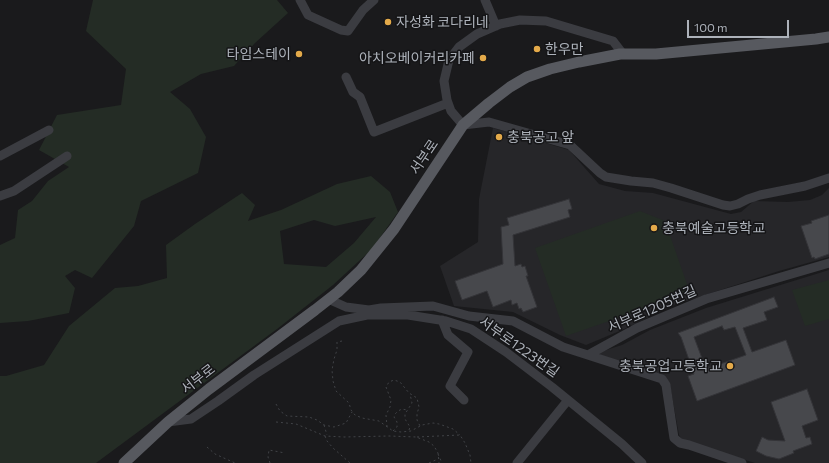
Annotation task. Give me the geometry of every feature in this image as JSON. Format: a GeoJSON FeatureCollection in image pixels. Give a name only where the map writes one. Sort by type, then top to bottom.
{"type":"FeatureCollection","features":[{"type":"Feature","properties":{"kind":"main road","name":"서부로"},"geometry":{"type":"LineString","coordinates":[[124,463],[168,422],[328,299],[361,270],[394,229],[463,126],[510,87],[527,77],[550,70],[579,62],[623,54],[656,54],[829,37]]}},
{"type":"Feature","properties":{"kind":"street"},"geometry":{"type":"LineString","coordinates":[[300,0],[308,16],[348,32],[363,10],[374,0]]}},
{"type":"Feature","properties":{"kind":"street"},"geometry":{"type":"LineString","coordinates":[[485,0],[496,26]]}},
{"type":"Feature","properties":{"kind":"street"},"geometry":{"type":"LineString","coordinates":[[623,54],[613,41],[546,22],[520,20],[496,26],[477,34],[460,47],[449,60],[444,81],[448,103],[451,111],[463,126],[489,122],[570,146],[606,177],[631,182],[653,183],[723,205],[730,206],[738,204],[748,199],[805,186],[829,178]]}},
{"type":"Feature","properties":{"kind":"street"},"geometry":{"type":"LineString","coordinates":[[346,77],[353,92],[360,97],[374,132],[448,103]]}},
{"type":"Feature","properties":{"kind":"street"},"geometry":{"type":"LineString","coordinates":[[0,156],[49,130]]}},
{"type":"Feature","properties":{"kind":"street"},"geometry":{"type":"LineString","coordinates":[[1,193],[14,191],[66,156]]}},
{"type":"Feature","properties":{"kind":"street","name":"서부로1205번길"},"geometry":{"type":"LineString","coordinates":[[588,355],[637,328],[706,299],[829,263]]}},
{"type":"Feature","properties":{"kind":"street"},"geometry":{"type":"LineString","coordinates":[[328,299],[346,307],[369,310],[381,308],[407,311],[433,306],[469,316],[513,321],[563,347],[662,379],[666,385],[674,438],[680,443],[742,463]]}},
{"type":"Feature","properties":{"kind":"street","name":"서부로1223번길"},"geometry":{"type":"LineString","coordinates":[[168,422],[191,419],[254,375],[339,321],[367,315],[407,311],[471,329],[506,352],[552,387],[622,444],[642,463]]}},
{"type":"Feature","properties":{"kind":"street"},"geometry":{"type":"LineString","coordinates":[[442,320],[448,335],[468,352],[450,386],[464,400]]}},
{"type":"Feature","properties":{"kind":"street"},"geometry":{"type":"LineString","coordinates":[[517,463],[568,400]]}},
{"type":"Feature","properties":{"kind":"path"},"geometry":{"type":"LineString","coordinates":[[342,341],[337,342],[337,350],[332,370],[333,381],[336,391],[349,403],[354,415],[378,421],[393,431],[409,431],[420,426],[433,423],[453,429],[466,443],[471,463]]}},
{"type":"Feature","properties":{"kind":"path"},"geometry":{"type":"LineString","coordinates":[[387,427],[386,415],[390,407],[391,400],[386,387],[394,380],[400,382],[409,393],[417,398],[419,402],[417,420],[420,426]]}},
{"type":"Feature","properties":{"kind":"path"},"geometry":{"type":"LineString","coordinates":[[409,393],[412,402],[405,414],[405,419],[410,427],[409,431]]}},
{"type":"Feature","properties":{"kind":"path"},"geometry":{"type":"LineString","coordinates":[[276,404],[280,411],[287,416],[309,417],[324,425],[334,427],[346,423],[352,412]]}},
{"type":"Feature","properties":{"kind":"path"},"geometry":{"type":"LineString","coordinates":[[393,431],[397,427],[397,422],[394,417],[395,414],[402,409],[407,410]]}},
{"type":"Feature","properties":{"kind":"path"},"geometry":{"type":"LineString","coordinates":[[276,422],[296,424],[325,436],[416,437],[460,435]]}},
{"type":"Feature","properties":{"kind":"path"},"geometry":{"type":"LineString","coordinates":[[324,425],[327,436]]}},
{"type":"Feature","properties":{"kind":"path"},"geometry":{"type":"LineString","coordinates":[[325,436],[333,448],[350,463]]}},
{"type":"Feature","properties":{"kind":"path"},"geometry":{"type":"LineString","coordinates":[[416,437],[429,442],[434,446],[442,463]]}},
{"type":"Feature","properties":{"kind":"path"},"geometry":{"type":"LineString","coordinates":[[207,447],[215,454],[235,463]]}},
{"type":"Feature","properties":{"kind":"path"},"geometry":{"type":"LineString","coordinates":[[270,463],[268,457],[269,450],[284,453]]}},
{"type":"Feature","properties":{"kind":"path"},"geometry":{"type":"LineString","coordinates":[[438,452],[439,463]]}},
{"type":"Feature","properties":{"kind":"path"},"geometry":{"type":"LineString","coordinates":[[429,463],[438,458]]}},
{"type":"Feature","properties":{"kind":"shaded area"},"geometry":{"type":"Polygon","coordinates":[[[93,0],[277,0],[288,13],[255,43],[234,66],[201,74],[170,92],[190,109],[206,137],[198,173],[141,201],[134,226],[92,278],[75,270],[65,276],[75,288],[69,313],[28,321],[0,323],[0,245],[15,238],[18,210],[32,201],[48,181],[69,167],[39,150],[57,115],[121,105],[126,69],[86,31],[93,0]]]}},
{"type":"Feature","properties":{"kind":"shaded area","name":"충북예술고등학교"},"geometry":{"type":"Polygon","coordinates":[[[493,128],[569,150],[599,184],[625,191],[653,193],[731,214],[741,212],[754,201],[788,202],[810,200],[822,195],[829,188],[829,257],[779,271],[674,305],[622,330],[586,345],[560,335],[513,312],[454,306],[440,266],[478,242],[479,199],[493,128]]]}},
{"type":"Feature","properties":{"kind":"shaded area"},"geometry":{"type":"Polygon","coordinates":[[[371,176],[390,192],[398,212],[372,249],[333,285],[277,329],[96,463],[0,463],[0,376],[6,376],[44,365],[69,326],[115,288],[138,286],[167,278],[166,245],[242,193],[255,205],[248,221],[281,210],[337,184],[371,176]],[[376,217],[335,226],[314,220],[280,231],[284,264],[326,267],[354,243],[376,217]]]}},
{"type":"Feature","properties":{"kind":"shaded area"},"geometry":{"type":"Polygon","coordinates":[[[640,211],[665,221],[690,293],[566,336],[535,248],[640,211]]]}},
{"type":"Feature","properties":{"kind":"shaded area","name":"충북공업고등학교"},"geometry":{"type":"Polygon","coordinates":[[[829,270],[829,463],[755,463],[682,440],[679,435],[670,385],[598,355],[600,352],[622,345],[650,330],[706,308],[829,270]]]}},
{"type":"Feature","properties":{"kind":"shaded area"},"geometry":{"type":"Polygon","coordinates":[[[829,280],[829,319],[805,326],[792,290],[829,280]]]}},
{"type":"Feature","properties":{"kind":"building"},"geometry":{"type":"Polygon","coordinates":[[[569,199],[572,209],[568,210],[570,217],[513,235],[515,266],[521,264],[522,267],[525,266],[528,276],[526,276],[537,307],[523,312],[521,308],[519,309],[517,303],[512,305],[511,300],[493,307],[487,291],[462,300],[455,281],[503,264],[501,227],[509,225],[507,218],[569,199]]]}},
{"type":"Feature","properties":{"kind":"building"},"geometry":{"type":"Polygon","coordinates":[[[829,215],[829,254],[815,259],[814,257],[812,258],[801,226],[812,223],[811,221],[829,215]]]}},
{"type":"Feature","properties":{"kind":"building"},"geometry":{"type":"Polygon","coordinates":[[[774,297],[778,307],[764,312],[767,320],[743,328],[752,352],[786,340],[795,365],[697,401],[688,376],[694,374],[681,337],[678,333],[774,297]],[[722,326],[694,337],[706,369],[746,355],[735,327],[724,330],[722,326]]]}},
{"type":"Feature","properties":{"kind":"building"},"geometry":{"type":"Polygon","coordinates":[[[807,389],[818,420],[802,426],[806,438],[810,437],[812,444],[793,451],[794,453],[779,459],[766,456],[756,451],[762,437],[768,440],[785,441],[771,402],[807,389]]]}},
{"type":"Feature","properties":{"kind":"place","name":"자성화 코다리네"},"geometry":{"type":"Point","coordinates":[388,22]}},
{"type":"Feature","properties":{"kind":"place","name":"한우만"},"geometry":{"type":"Point","coordinates":[537,49]}},
{"type":"Feature","properties":{"kind":"place","name":"타임스테이"},"geometry":{"type":"Point","coordinates":[299,54]}},
{"type":"Feature","properties":{"kind":"place","name":"아치오베이커리카페"},"geometry":{"type":"Point","coordinates":[483,58]}},
{"type":"Feature","properties":{"kind":"place","name":"충북공고 앞"},"geometry":{"type":"Point","coordinates":[499,137]}},
{"type":"Feature","properties":{"kind":"place","name":"충북예술고등학교"},"geometry":{"type":"Point","coordinates":[654,228]}},
{"type":"Feature","properties":{"kind":"place","name":"충북공업고등학교"},"geometry":{"type":"Point","coordinates":[730,366]}}]}
